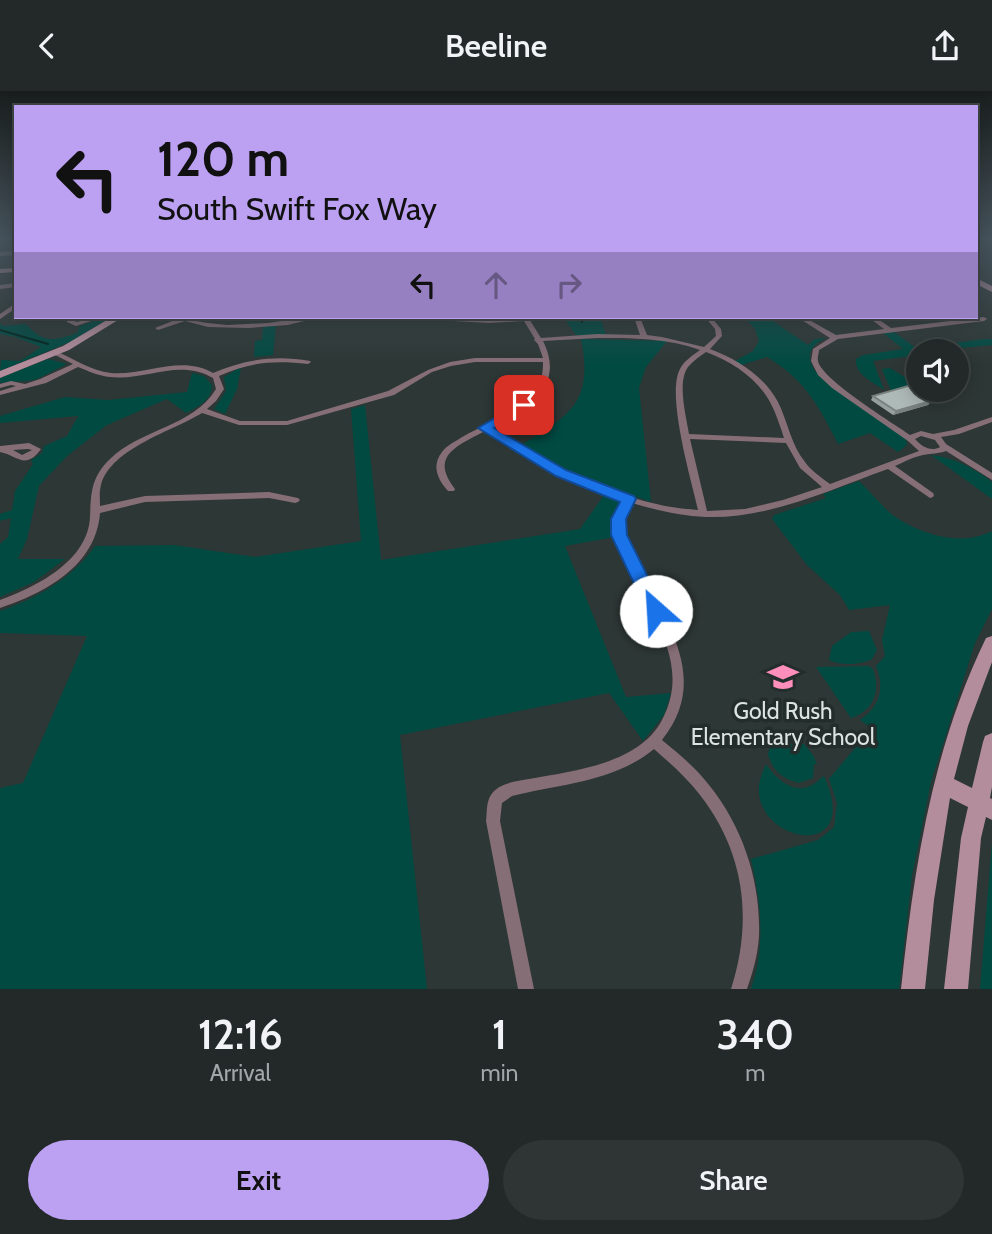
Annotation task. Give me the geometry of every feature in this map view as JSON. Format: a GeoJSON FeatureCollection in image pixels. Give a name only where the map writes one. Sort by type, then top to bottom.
{"type":"FeatureCollection","features":[{"type":"Feature","properties":{"kind":"main road"},"geometry":{"type":"LineString","coordinates":[[0,375],[55,353],[114,319]]}},
{"type":"Feature","properties":{"kind":"main road"},"geometry":{"type":"LineString","coordinates":[[913,989],[925,881],[943,783],[961,719],[992,643]]}},
{"type":"Feature","properties":{"kind":"main road"},"geometry":{"type":"LineString","coordinates":[[956,989],[971,838],[985,806],[992,742]]}},
{"type":"Feature","properties":{"kind":"main road"},"geometry":{"type":"LineString","coordinates":[[943,783],[985,806]]}},
{"type":"Feature","properties":{"kind":"street"},"geometry":{"type":"LineString","coordinates":[[0,317],[4,311]]}},
{"type":"Feature","properties":{"kind":"street"},"geometry":{"type":"LineString","coordinates":[[69,319],[76,324],[88,321],[87,319]]}},
{"type":"Feature","properties":{"kind":"street"},"geometry":{"type":"LineString","coordinates":[[159,328],[181,319]]}},
{"type":"Feature","properties":{"kind":"street"},"geometry":{"type":"LineString","coordinates":[[185,319],[201,326],[222,328],[300,319]]}},
{"type":"Feature","properties":{"kind":"street"},"geometry":{"type":"LineString","coordinates":[[454,319],[514,319]]}},
{"type":"Feature","properties":{"kind":"street"},"geometry":{"type":"LineString","coordinates":[[451,489],[440,476],[442,457],[453,446],[522,407],[537,393],[546,377],[546,360],[526,319]]}},
{"type":"Feature","properties":{"kind":"street"},"geometry":{"type":"LineString","coordinates":[[638,319],[644,337]]}},
{"type":"Feature","properties":{"kind":"street"},"geometry":{"type":"LineString","coordinates":[[703,513],[679,382],[685,367],[717,340],[719,335],[709,319]]}},
{"type":"Feature","properties":{"kind":"street"},"geometry":{"type":"LineString","coordinates":[[803,319],[834,337]]}},
{"type":"Feature","properties":{"kind":"street"},"geometry":{"type":"LineString","coordinates":[[874,319],[889,330]]}},
{"type":"Feature","properties":{"kind":"street"},"geometry":{"type":"LineString","coordinates":[[972,319],[834,337],[816,349],[813,357],[817,368],[841,390],[932,452],[976,468]]}},
{"type":"Feature","properties":{"kind":"street"},"geometry":{"type":"LineString","coordinates":[[537,340],[644,337],[673,340],[706,349],[741,368],[763,387],[774,402],[801,464],[828,487]]}},
{"type":"Feature","properties":{"kind":"street"},"geometry":{"type":"LineString","coordinates":[[0,604],[41,585],[72,562],[90,537],[96,486],[114,459],[142,439],[201,410],[214,400],[219,391],[219,382],[214,375],[202,370],[112,375],[55,353]]}},
{"type":"Feature","properties":{"kind":"street"},"geometry":{"type":"LineString","coordinates":[[214,375],[239,364],[260,359],[308,362]]}},
{"type":"Feature","properties":{"kind":"street"},"geometry":{"type":"LineString","coordinates":[[201,410],[231,421],[273,424],[308,419],[397,391],[425,373],[450,364],[475,360],[546,360]]}},
{"type":"Feature","properties":{"kind":"street"},"geometry":{"type":"LineString","coordinates":[[0,393],[26,386],[79,364]]}},
{"type":"Feature","properties":{"kind":"street"},"geometry":{"type":"LineString","coordinates":[[0,386],[11,383],[26,386]]}},
{"type":"Feature","properties":{"kind":"street"},"geometry":{"type":"LineString","coordinates":[[914,438],[957,432],[992,419]]}},
{"type":"Feature","properties":{"kind":"street"},"geometry":{"type":"LineString","coordinates":[[485,428],[561,473],[629,499],[665,509],[703,513],[764,509],[904,457],[942,451],[944,444],[957,432]]}},
{"type":"Feature","properties":{"kind":"street"},"geometry":{"type":"LineString","coordinates":[[687,436],[790,441]]}},
{"type":"Feature","properties":{"kind":"street"},"geometry":{"type":"LineString","coordinates":[[934,436],[992,477]]}},
{"type":"Feature","properties":{"kind":"street"},"geometry":{"type":"LineString","coordinates":[[904,457],[914,438]]}},
{"type":"Feature","properties":{"kind":"street"},"geometry":{"type":"LineString","coordinates":[[888,465],[930,495]]}},
{"type":"Feature","properties":{"kind":"street"},"geometry":{"type":"LineString","coordinates":[[94,511],[145,499],[269,495],[295,500]]}},
{"type":"Feature","properties":{"kind":"street"},"geometry":{"type":"LineString","coordinates":[[526,989],[490,797],[509,790],[618,765],[639,755],[654,741],[676,707],[679,666],[672,643],[619,535],[618,519],[629,499]]}},
{"type":"Feature","properties":{"kind":"street"},"geometry":{"type":"LineString","coordinates":[[654,741],[706,792],[722,815],[739,852],[746,878],[751,919],[748,959],[738,989]]}},
{"type":"Feature","properties":{"kind":"green space"},"geometry":{"type":"Polygon","coordinates":[[[93,319],[108,319],[70,342],[0,371],[1,360],[20,361],[41,347],[0,334],[0,323],[3,326],[26,324],[44,338],[56,339],[77,333],[80,326],[93,319]]]}},
{"type":"Feature","properties":{"kind":"green space"},"geometry":{"type":"Polygon","coordinates":[[[564,319],[601,319],[606,335],[576,335],[564,319]]]}},
{"type":"Feature","properties":{"kind":"green space"},"geometry":{"type":"Polygon","coordinates":[[[746,319],[770,319],[808,345],[815,339],[826,338],[811,351],[810,361],[815,371],[906,439],[907,445],[898,452],[870,433],[838,444],[810,395],[792,375],[767,357],[741,365],[735,361],[753,351],[759,341],[755,329],[746,319]]]}},
{"type":"Feature","properties":{"kind":"green space"},"geometry":{"type":"Polygon","coordinates":[[[276,325],[273,355],[254,357],[255,341],[262,340],[263,327],[276,325]]]}},
{"type":"Feature","properties":{"kind":"green space"},"geometry":{"type":"Polygon","coordinates":[[[894,332],[906,341],[906,357],[873,361],[884,390],[861,373],[856,364],[856,359],[863,355],[903,349],[883,333],[894,332]]]}},
{"type":"Feature","properties":{"kind":"green space"},"geometry":{"type":"Polygon","coordinates":[[[581,339],[667,341],[646,367],[639,388],[651,502],[587,480],[519,446],[564,416],[581,393],[584,360],[581,339]]]}},
{"type":"Feature","properties":{"kind":"green space"},"geometry":{"type":"Polygon","coordinates":[[[992,339],[992,345],[969,347],[969,341],[992,339]]]}},
{"type":"Feature","properties":{"kind":"green space"},"geometry":{"type":"Polygon","coordinates":[[[48,359],[67,364],[35,380],[0,383],[0,378],[48,359]]]}},
{"type":"Feature","properties":{"kind":"green space"},"geometry":{"type":"Polygon","coordinates":[[[241,367],[237,389],[225,414],[214,409],[226,391],[224,377],[241,367]]]}},
{"type":"Feature","properties":{"kind":"green space"},"geometry":{"type":"Polygon","coordinates":[[[890,368],[906,378],[906,394],[892,393],[882,369],[890,368]]]}},
{"type":"Feature","properties":{"kind":"green space"},"geometry":{"type":"Polygon","coordinates":[[[192,373],[204,376],[212,385],[210,395],[200,405],[186,413],[167,399],[107,425],[67,456],[39,486],[27,539],[18,559],[65,559],[34,582],[0,597],[0,544],[8,537],[11,518],[0,521],[0,514],[12,510],[15,491],[33,464],[31,460],[42,453],[44,446],[67,436],[78,416],[0,423],[0,416],[65,397],[108,400],[187,392],[192,373]]]}},
{"type":"Feature","properties":{"kind":"green space"},"geometry":{"type":"Polygon","coordinates":[[[365,405],[381,560],[580,529],[604,495],[617,500],[620,504],[613,520],[615,537],[565,546],[626,697],[671,693],[664,715],[643,741],[609,693],[400,735],[427,989],[0,989],[0,788],[23,783],[87,636],[0,633],[0,611],[53,586],[76,568],[95,546],[174,545],[255,557],[361,541],[351,409],[365,405]]]}},
{"type":"Feature","properties":{"kind":"green space"},"geometry":{"type":"Polygon","coordinates":[[[931,455],[955,461],[986,477],[992,482],[992,499],[931,455]]]}},
{"type":"Feature","properties":{"kind":"green space"},"geometry":{"type":"Polygon","coordinates":[[[859,481],[894,516],[917,529],[955,538],[980,536],[992,531],[992,609],[975,643],[931,782],[912,876],[899,989],[751,989],[759,957],[760,924],[751,859],[818,840],[834,827],[837,803],[829,779],[855,748],[871,739],[874,730],[860,720],[872,709],[879,696],[880,682],[876,666],[885,656],[882,640],[890,605],[849,610],[840,595],[807,565],[772,519],[774,515],[826,498],[823,494],[859,481]]]}},
{"type":"Feature","properties":{"kind":"green space"},"geometry":{"type":"Polygon","coordinates":[[[869,631],[877,650],[872,659],[850,664],[829,660],[832,646],[851,632],[869,631]]]}},
{"type":"Feature","properties":{"kind":"green space"},"geometry":{"type":"Polygon","coordinates":[[[869,666],[875,677],[874,699],[859,715],[851,718],[816,667],[869,666]]]}},
{"type":"Feature","properties":{"kind":"green space"},"geometry":{"type":"Polygon","coordinates":[[[771,743],[804,744],[817,764],[814,764],[813,778],[799,783],[779,773],[768,754],[771,743]]]}},
{"type":"Feature","properties":{"kind":"green space"},"geometry":{"type":"Polygon","coordinates":[[[766,764],[779,779],[797,788],[812,785],[824,776],[832,804],[830,823],[819,833],[804,835],[787,831],[772,820],[762,805],[759,785],[766,764]]]}},
{"type":"Feature","properties":{"kind":"green space"},"geometry":{"type":"Polygon","coordinates":[[[992,842],[992,989],[980,989],[992,842]]]}},
{"type":"Feature","properties":{"kind":"building"},"geometry":{"type":"Polygon","coordinates":[[[906,387],[906,402],[928,402],[896,411],[873,396],[906,387]]]}},
{"type":"Feature","properties":{"kind":"waterway"},"geometry":{"type":"LineString","coordinates":[[0,330],[48,344]]}},
{"type":"Feature","properties":{"kind":"place","name":"Gold Rush Elementary School"},"geometry":{"type":"Point","coordinates":[783,677]}},
{"type":"Feature","properties":{"kind":"route"},"geometry":{"type":"LineString","coordinates":[[524,405],[485,428],[561,473],[629,499],[618,519],[617,527],[656,611]]}}]}
